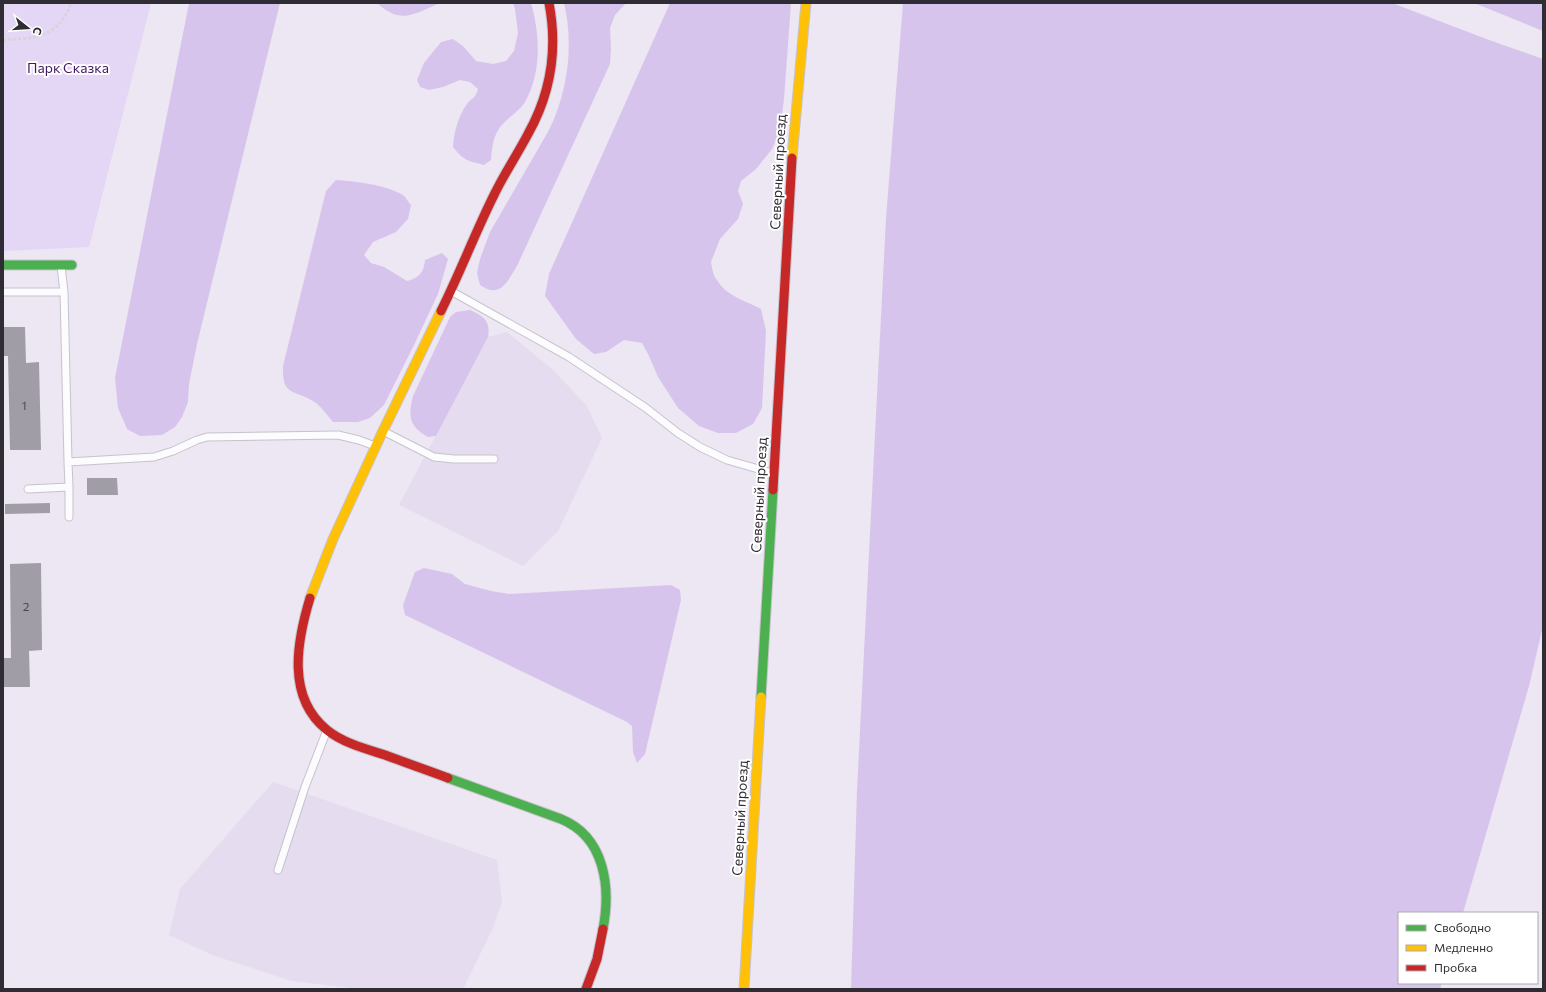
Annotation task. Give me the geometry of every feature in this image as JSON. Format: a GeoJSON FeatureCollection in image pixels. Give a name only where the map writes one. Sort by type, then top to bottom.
{"type":"FeatureCollection","features":[{"type":"Feature","properties":{"kind":"street"},"geometry":{"type":"LineString","coordinates":[[549,3],[554,22],[554,49],[552,72],[546,94],[539,112],[494,194],[474,236],[451,291],[375,446],[323,564],[309,601],[299,636],[297,660],[301,689],[306,702],[317,720],[327,730],[359,746],[543,812],[570,824],[590,842],[600,860],[605,884],[604,916],[600,945],[586,989]]}},
{"type":"Feature","properties":{"kind":"street","name":"Северный проезд"},"geometry":{"type":"LineString","coordinates":[[744,989],[794,132],[806,3]]}},
{"type":"Feature","properties":{"kind":"street"},"geometry":{"type":"LineString","coordinates":[[3,265],[72,265]]}},
{"type":"Feature","properties":{"kind":"lane"},"geometry":{"type":"LineString","coordinates":[[60,265],[64,292],[69,517]]}},
{"type":"Feature","properties":{"kind":"lane"},"geometry":{"type":"LineString","coordinates":[[451,291],[569,357],[646,408],[678,433],[700,447],[727,460],[774,474]]}},
{"type":"Feature","properties":{"kind":"lane"},"geometry":{"type":"LineString","coordinates":[[3,292],[64,292]]}},
{"type":"Feature","properties":{"kind":"lane"},"geometry":{"type":"LineString","coordinates":[[383,431],[421,451],[439,458],[454,460],[494,459]]}},
{"type":"Feature","properties":{"kind":"lane"},"geometry":{"type":"LineString","coordinates":[[68,462],[154,457],[174,451],[197,440],[207,437],[220,436],[338,435],[349,437],[375,446]]}},
{"type":"Feature","properties":{"kind":"lane"},"geometry":{"type":"LineString","coordinates":[[28,489],[69,487]]}},
{"type":"Feature","properties":{"kind":"lane"},"geometry":{"type":"LineString","coordinates":[[278,870],[305,787],[327,730]]}},
{"type":"Feature","properties":{"kind":"path"},"geometry":{"type":"LineString","coordinates":[[3,40],[28,38],[52,31],[63,19],[71,3]]}},
{"type":"Feature","properties":{"kind":"shaded area"},"geometry":{"type":"Polygon","coordinates":[[[189,3],[280,3],[197,344],[189,384],[188,402],[182,417],[175,427],[162,435],[140,436],[127,429],[118,408],[115,378],[189,3]]]}},
{"type":"Feature","properties":{"kind":"shaded area"},"geometry":{"type":"Polygon","coordinates":[[[377,3],[440,3],[415,14],[401,16],[393,14],[377,3]]]}},
{"type":"Feature","properties":{"kind":"shaded area"},"geometry":{"type":"Polygon","coordinates":[[[513,3],[531,3],[538,40],[537,66],[531,90],[525,102],[520,109],[498,130],[493,142],[491,160],[484,165],[466,159],[453,147],[455,130],[459,119],[469,102],[475,97],[478,89],[470,82],[460,80],[443,87],[429,90],[420,87],[417,80],[424,63],[441,42],[453,39],[463,46],[476,61],[493,64],[506,61],[514,51],[518,33],[513,3]]]}},
{"type":"Feature","properties":{"kind":"shaded area"},"geometry":{"type":"Polygon","coordinates":[[[564,3],[626,3],[615,15],[610,28],[610,64],[517,266],[510,278],[502,287],[493,290],[487,289],[480,285],[477,273],[480,259],[490,232],[549,130],[561,100],[565,84],[569,51],[569,35],[564,3]]]}},
{"type":"Feature","properties":{"kind":"shaded area"},"geometry":{"type":"Polygon","coordinates":[[[670,3],[791,3],[784,99],[780,130],[772,149],[756,169],[741,181],[738,191],[743,204],[738,219],[720,239],[711,262],[713,272],[721,286],[737,298],[761,309],[766,331],[762,408],[753,424],[736,433],[718,433],[699,426],[678,408],[658,377],[642,343],[624,340],[606,352],[594,354],[576,339],[545,296],[549,274],[670,3]]]}},
{"type":"Feature","properties":{"kind":"shaded area"},"geometry":{"type":"Polygon","coordinates":[[[903,3],[1392,3],[1543,59],[1543,626],[1529,686],[1463,912],[1398,912],[1398,984],[1442,984],[1440,989],[851,989],[857,790],[886,218],[903,3]]]}},
{"type":"Feature","properties":{"kind":"shaded area"},"geometry":{"type":"Polygon","coordinates":[[[1474,3],[1543,3],[1543,31],[1474,3]]]}},
{"type":"Feature","properties":{"kind":"shaded area"},"geometry":{"type":"Polygon","coordinates":[[[336,180],[379,186],[388,189],[403,195],[411,205],[408,219],[396,232],[373,242],[364,255],[371,263],[384,267],[407,281],[420,274],[425,260],[442,253],[448,259],[438,294],[384,405],[370,418],[358,422],[333,422],[316,403],[290,390],[284,382],[283,376],[283,366],[326,191],[336,180]]]}},
{"type":"Feature","properties":{"kind":"shaded area"},"geometry":{"type":"Polygon","coordinates":[[[470,310],[483,317],[487,323],[489,332],[488,337],[436,436],[428,437],[417,429],[412,420],[411,410],[413,396],[450,317],[456,312],[470,310]]]}},
{"type":"Feature","properties":{"kind":"shaded area"},"geometry":{"type":"Polygon","coordinates":[[[507,332],[553,370],[587,406],[602,438],[558,531],[523,566],[399,505],[488,337],[507,332]]]}},
{"type":"Feature","properties":{"kind":"shaded area"},"geometry":{"type":"Polygon","coordinates":[[[424,568],[452,574],[465,584],[509,594],[671,585],[680,590],[681,600],[645,754],[637,763],[633,752],[632,726],[627,722],[405,615],[403,605],[415,572],[424,568]]]}},
{"type":"Feature","properties":{"kind":"shaded area"},"geometry":{"type":"Polygon","coordinates":[[[273,782],[497,860],[502,903],[492,930],[463,989],[361,989],[292,981],[212,955],[169,935],[180,889],[273,782]]]}},
{"type":"Feature","properties":{"kind":"green space","name":"Парк Сказка"},"geometry":{"type":"Polygon","coordinates":[[[3,3],[151,3],[89,247],[3,251],[3,3]]]}},
{"type":"Feature","properties":{"kind":"building"},"geometry":{"type":"Polygon","coordinates":[[[3,327],[25,327],[26,363],[39,362],[41,450],[10,450],[8,356],[3,356],[3,327]]]}},
{"type":"Feature","properties":{"kind":"building"},"geometry":{"type":"Polygon","coordinates":[[[87,478],[117,478],[118,495],[87,495],[87,478]]]}},
{"type":"Feature","properties":{"kind":"building"},"geometry":{"type":"Polygon","coordinates":[[[50,503],[50,513],[5,514],[5,504],[50,503]]]}},
{"type":"Feature","properties":{"kind":"building"},"geometry":{"type":"Polygon","coordinates":[[[41,563],[42,650],[29,651],[30,687],[3,687],[3,658],[11,658],[10,564],[41,563]]]}},
{"type":"Feature","properties":{"kind":"traffic: fast"},"geometry":{"type":"LineString","coordinates":[[3,265],[72,265]]}},
{"type":"Feature","properties":{"kind":"traffic: fast"},"geometry":{"type":"LineString","coordinates":[[761,697],[773,490]]}},
{"type":"Feature","properties":{"kind":"traffic: fast"},"geometry":{"type":"LineString","coordinates":[[448,778],[561,819],[576,827],[587,838],[596,851],[602,865],[606,897],[603,929]]}},
{"type":"Feature","properties":{"kind":"traffic: slow"},"geometry":{"type":"LineString","coordinates":[[792,158],[806,3]]}},
{"type":"Feature","properties":{"kind":"traffic: slow"},"geometry":{"type":"LineString","coordinates":[[310,598],[333,539],[441,311]]}},
{"type":"Feature","properties":{"kind":"traffic: slow"},"geometry":{"type":"LineString","coordinates":[[744,989],[761,697]]}},
{"type":"Feature","properties":{"kind":"traffic: jam"},"geometry":{"type":"LineString","coordinates":[[441,311],[494,195],[536,119],[542,103],[547,87],[552,54],[552,20],[549,3]]}},
{"type":"Feature","properties":{"kind":"traffic: jam"},"geometry":{"type":"LineString","coordinates":[[773,490],[792,158]]}},
{"type":"Feature","properties":{"kind":"traffic: jam"},"geometry":{"type":"LineString","coordinates":[[310,598],[301,632],[298,668],[300,685],[305,702],[314,717],[327,730],[340,739],[448,778]]}},
{"type":"Feature","properties":{"kind":"traffic: jam"},"geometry":{"type":"LineString","coordinates":[[586,989],[597,959],[603,929]]}}]}
